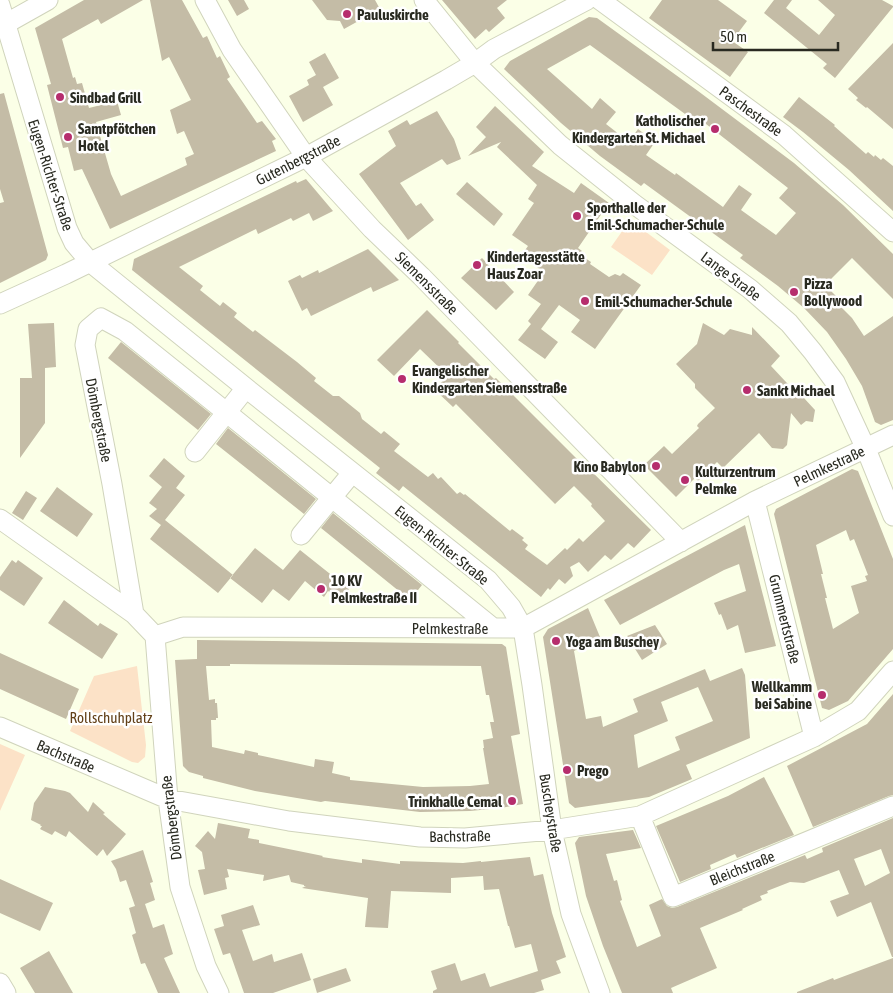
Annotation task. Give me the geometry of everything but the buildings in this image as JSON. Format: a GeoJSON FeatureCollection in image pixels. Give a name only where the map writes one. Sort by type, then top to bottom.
{"type":"FeatureCollection","features":[{"type":"Feature","properties":{"kind":"street"},"geometry":{"type":"LineString","coordinates":[[3,26],[48,0]]}},
{"type":"Feature","properties":{"kind":"street","name":"Siemensstraße"},"geometry":{"type":"LineString","coordinates":[[205,0],[232,50],[306,157],[372,229],[421,276],[681,542]]}},
{"type":"Feature","properties":{"kind":"street","name":"Lange Straße"},"geometry":{"type":"LineString","coordinates":[[424,0],[475,63],[560,145],[634,204],[750,289],[789,323],[835,382],[866,449],[893,516]]}},
{"type":"Feature","properties":{"kind":"street","name":"Gutenbergstraße"},"geometry":{"type":"LineString","coordinates":[[0,304],[306,157],[475,63],[494,49],[588,0]]}},
{"type":"Feature","properties":{"kind":"street","name":"Paschestraße"},"geometry":{"type":"LineString","coordinates":[[600,0],[784,135],[893,232]]}},
{"type":"Feature","properties":{"kind":"street","name":"Eugen-Richter-Straße"},"geometry":{"type":"LineString","coordinates":[[0,5],[3,26],[66,228],[74,243],[90,262],[488,580],[511,607],[523,628]]}},
{"type":"Feature","properties":{"kind":"street","name":"Dömbergstraße"},"geometry":{"type":"LineString","coordinates":[[134,614],[112,484],[85,345],[88,329],[101,318],[125,331],[226,412]]}},
{"type":"Feature","properties":{"kind":"street"},"geometry":{"type":"LineString","coordinates":[[195,452],[246,388]]}},
{"type":"Feature","properties":{"kind":"street"},"geometry":{"type":"LineString","coordinates":[[226,412],[493,628]]}},
{"type":"Feature","properties":{"kind":"street","name":"Pelmkestraße"},"geometry":{"type":"LineString","coordinates":[[155,636],[183,627],[523,628],[755,501],[893,436]]}},
{"type":"Feature","properties":{"kind":"street"},"geometry":{"type":"LineString","coordinates":[[301,535],[352,473]]}},
{"type":"Feature","properties":{"kind":"street","name":"Grummertstraße"},"geometry":{"type":"LineString","coordinates":[[755,501],[814,737]]}},
{"type":"Feature","properties":{"kind":"street"},"geometry":{"type":"LineString","coordinates":[[0,519],[134,614],[155,636]]}},
{"type":"Feature","properties":{"kind":"street","name":"Buscheystraße"},"geometry":{"type":"LineString","coordinates":[[523,628],[534,694],[552,830],[571,914],[595,991]]}},
{"type":"Feature","properties":{"kind":"street","name":"Dömbergstraße"},"geometry":{"type":"LineString","coordinates":[[155,636],[168,798],[180,887],[206,966],[219,993]]}},
{"type":"Feature","properties":{"kind":"street","name":"Bachstraße"},"geometry":{"type":"LineString","coordinates":[[0,727],[168,798],[289,821],[420,837],[465,838],[552,830],[640,816],[814,737],[858,711],[893,671]]}},
{"type":"Feature","properties":{"kind":"street","name":"Bleichstraße"},"geometry":{"type":"LineString","coordinates":[[640,816],[673,897],[893,806]]}},
{"type":"Feature","properties":{"kind":"street"},"geometry":{"type":"LineString","coordinates":[[0,983],[6,993]]}},
{"type":"Feature","properties":{"kind":"green space"},"geometry":{"type":"Polygon","coordinates":[[[630,220],[670,250],[652,275],[611,247],[630,220]]]}},
{"type":"Feature","properties":{"kind":"green space","name":"Rollschuhplatz"},"geometry":{"type":"Polygon","coordinates":[[[137,666],[146,745],[145,757],[138,763],[132,762],[70,731],[94,676],[137,666]]]}},
{"type":"Feature","properties":{"kind":"green space"},"geometry":{"type":"Polygon","coordinates":[[[0,744],[25,755],[0,811],[0,744]]]}},
{"type":"Feature","properties":{"kind":"place","name":"Pauluskirche"},"geometry":{"type":"Point","coordinates":[347,14]}},
{"type":"Feature","properties":{"kind":"place","name":"Sindbad Grill"},"geometry":{"type":"Point","coordinates":[60,97]}},
{"type":"Feature","properties":{"kind":"place","name":"Katholischer Kindergarten St. Michael"},"geometry":{"type":"Point","coordinates":[715,129]}},
{"type":"Feature","properties":{"kind":"place","name":"Samtpfötchen Hotel"},"geometry":{"type":"Point","coordinates":[68,137]}},
{"type":"Feature","properties":{"kind":"place","name":"Sporthalle der Emil-Schumacher-Schule"},"geometry":{"type":"Point","coordinates":[577,216]}},
{"type":"Feature","properties":{"kind":"place","name":"Kindertagesstätte Haus Zoar"},"geometry":{"type":"Point","coordinates":[477,265]}},
{"type":"Feature","properties":{"kind":"place","name":"Pizza Bollywood"},"geometry":{"type":"Point","coordinates":[794,292]}},
{"type":"Feature","properties":{"kind":"place","name":"Emil-Schumacher-Schule"},"geometry":{"type":"Point","coordinates":[585,301]}},
{"type":"Feature","properties":{"kind":"place","name":"Evangelischer Kindergarten Siemensstraße"},"geometry":{"type":"Point","coordinates":[402,379]}},
{"type":"Feature","properties":{"kind":"place","name":"Sankt Michael"},"geometry":{"type":"Point","coordinates":[747,390]}},
{"type":"Feature","properties":{"kind":"place","name":"Kino Babylon"},"geometry":{"type":"Point","coordinates":[656,466]}},
{"type":"Feature","properties":{"kind":"place","name":"Kulturzentrum Pelmke"},"geometry":{"type":"Point","coordinates":[685,480]}},
{"type":"Feature","properties":{"kind":"place","name":"10 KV Pelmkestraße II"},"geometry":{"type":"Point","coordinates":[321,589]}},
{"type":"Feature","properties":{"kind":"place","name":"Yoga am Buschey"},"geometry":{"type":"Point","coordinates":[556,641]}},
{"type":"Feature","properties":{"kind":"place","name":"Wellkamm bei Sabine"},"geometry":{"type":"Point","coordinates":[822,695]}},
{"type":"Feature","properties":{"kind":"place","name":"Prego"},"geometry":{"type":"Point","coordinates":[567,770]}},
{"type":"Feature","properties":{"kind":"place","name":"Trinkhalle Cemal"},"geometry":{"type":"Point","coordinates":[512,801]}}]}
